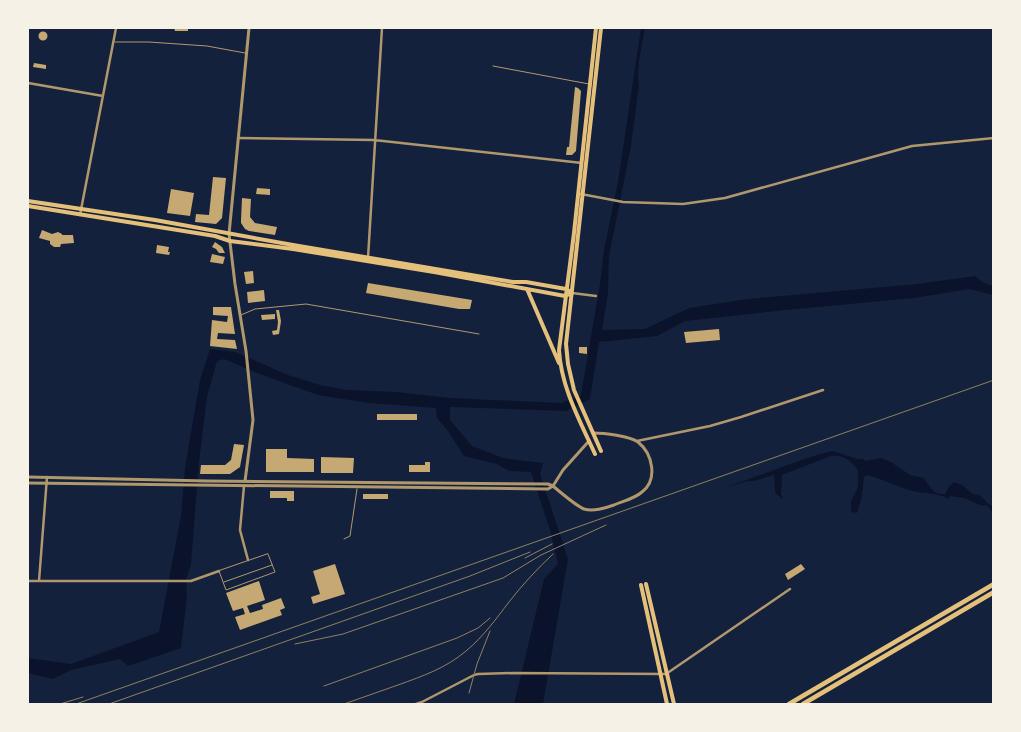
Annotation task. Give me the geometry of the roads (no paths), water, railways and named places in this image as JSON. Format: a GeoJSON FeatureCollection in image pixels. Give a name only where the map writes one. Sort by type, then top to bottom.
{"type":"FeatureCollection","features":[{"type":"Feature","properties":{"kind":"highway"},"geometry":{"type":"LineString","coordinates":[[789,704],[994,584]]}},
{"type":"Feature","properties":{"kind":"highway"},"geometry":{"type":"LineString","coordinates":[[803,704],[994,592]]}},
{"type":"Feature","properties":{"kind":"main road"},"geometry":{"type":"LineString","coordinates":[[595,454],[568,393],[559,350],[582,163],[596,28]]}},
{"type":"Feature","properties":{"kind":"main road"},"geometry":{"type":"LineString","coordinates":[[602,28],[566,344],[574,390],[602,452]]}},
{"type":"Feature","properties":{"kind":"main road"},"geometry":{"type":"LineString","coordinates":[[28,201],[155,220],[565,296],[572,293]]}},
{"type":"Feature","properties":{"kind":"main road"},"geometry":{"type":"LineString","coordinates":[[28,206],[215,236],[230,241],[513,282],[526,282],[566,289],[572,293]]}},
{"type":"Feature","properties":{"kind":"main road"},"geometry":{"type":"LineString","coordinates":[[527,289],[562,371]]}},
{"type":"Feature","properties":{"kind":"main road"},"geometry":{"type":"LineString","coordinates":[[646,584],[674,704]]}},
{"type":"Feature","properties":{"kind":"main road"},"geometry":{"type":"LineString","coordinates":[[641,585],[667,704]]}},
{"type":"Feature","properties":{"kind":"street"},"geometry":{"type":"LineString","coordinates":[[80,215],[116,28]]}},
{"type":"Feature","properties":{"kind":"street"},"geometry":{"type":"LineString","coordinates":[[248,560],[240,530],[253,420],[246,350],[229,234],[249,28]]}},
{"type":"Feature","properties":{"kind":"street"},"geometry":{"type":"LineString","coordinates":[[368,260],[382,28]]}},
{"type":"Feature","properties":{"kind":"street"},"geometry":{"type":"LineString","coordinates":[[28,83],[103,96]]}},
{"type":"Feature","properties":{"kind":"street"},"geometry":{"type":"LineString","coordinates":[[238,138],[374,140],[582,163]]}},
{"type":"Feature","properties":{"kind":"street"},"geometry":{"type":"LineString","coordinates":[[578,193],[623,202],[683,204],[725,198],[912,146],[994,138]]}},
{"type":"Feature","properties":{"kind":"street"},"geometry":{"type":"LineString","coordinates":[[572,293],[596,296]]}},
{"type":"Feature","properties":{"kind":"street"},"geometry":{"type":"LineString","coordinates":[[593,433],[609,434],[637,441],[710,426],[823,390]]}},
{"type":"Feature","properties":{"kind":"street"},"geometry":{"type":"LineString","coordinates":[[553,486],[563,470],[589,441]]}},
{"type":"Feature","properties":{"kind":"street"},"geometry":{"type":"LineString","coordinates":[[206,483],[245,481],[553,486],[583,509],[593,510],[611,506],[636,496],[649,486],[652,473],[651,464],[647,452],[637,441]]}},
{"type":"Feature","properties":{"kind":"street"},"geometry":{"type":"LineString","coordinates":[[28,477],[244,486],[531,486]]}},
{"type":"Feature","properties":{"kind":"street"},"geometry":{"type":"LineString","coordinates":[[39,580],[47,477]]}},
{"type":"Feature","properties":{"kind":"street"},"geometry":{"type":"LineString","coordinates":[[28,483],[177,482]]}},
{"type":"Feature","properties":{"kind":"street"},"geometry":{"type":"LineString","coordinates":[[28,581],[191,581],[219,571]]}},
{"type":"Feature","properties":{"kind":"street"},"geometry":{"type":"LineString","coordinates":[[416,704],[474,675],[513,673],[666,674],[790,589]]}},
{"type":"Feature","properties":{"kind":"lane"},"geometry":{"type":"LineString","coordinates":[[113,42],[150,42],[207,46],[246,54]]}},
{"type":"Feature","properties":{"kind":"lane"},"geometry":{"type":"LineString","coordinates":[[493,66],[590,84]]}},
{"type":"Feature","properties":{"kind":"lane"},"geometry":{"type":"LineString","coordinates":[[241,315],[255,309],[306,304],[479,334]]}},
{"type":"Feature","properties":{"kind":"lane"},"geometry":{"type":"LineString","coordinates":[[344,539],[350,536],[357,482]]}},
{"type":"Feature","properties":{"kind":"lane"},"geometry":{"type":"LineString","coordinates":[[268,554],[272,564],[275,572],[226,590],[219,571],[268,554]]}},
{"type":"Feature","properties":{"kind":"lane"},"geometry":{"type":"LineString","coordinates":[[223,582],[272,564]]}},
{"type":"Feature","properties":{"kind":"water"},"geometry":{"type":"Polygon","coordinates":[[[641,28],[645,28],[639,63],[639,85],[631,146],[609,256],[608,293],[602,330],[645,329],[689,308],[747,299],[917,284],[975,276],[984,283],[993,286],[993,295],[970,289],[914,298],[685,321],[657,336],[599,342],[590,399],[566,411],[450,407],[450,420],[472,446],[503,458],[543,463],[540,474],[568,559],[543,704],[514,704],[544,579],[558,564],[550,530],[531,472],[509,471],[497,464],[464,456],[437,418],[436,408],[369,403],[318,395],[224,359],[217,361],[207,397],[199,462],[191,564],[186,580],[187,596],[181,648],[128,666],[120,659],[71,670],[53,679],[28,673],[28,658],[71,664],[159,632],[181,516],[185,468],[200,380],[210,349],[235,352],[288,375],[320,385],[347,390],[396,392],[451,398],[561,403],[581,395],[604,250],[618,182],[641,28]]]}},
{"type":"Feature","properties":{"kind":"water"},"geometry":{"type":"Polygon","coordinates":[[[832,451],[864,459],[865,461],[881,458],[891,462],[910,475],[924,478],[932,490],[941,494],[945,494],[949,486],[954,482],[962,485],[973,494],[979,495],[987,503],[993,505],[993,514],[989,507],[964,498],[950,496],[948,499],[917,492],[868,475],[864,477],[862,496],[857,513],[851,512],[851,501],[858,487],[858,470],[852,463],[840,456],[831,456],[782,475],[782,499],[775,493],[774,475],[727,487],[832,451]]]}},
{"type":"Feature","properties":{"kind":"railway"},"geometry":{"type":"LineString","coordinates":[[76,704],[994,380]]}},
{"type":"Feature","properties":{"kind":"railway"},"geometry":{"type":"LineString","coordinates":[[295,644],[343,634],[503,578],[541,555],[606,525]]}},
{"type":"Feature","properties":{"kind":"railway"},"geometry":{"type":"LineString","coordinates":[[525,558],[552,544]]}},
{"type":"Feature","properties":{"kind":"railway"},"geometry":{"type":"LineString","coordinates":[[109,704],[470,576],[530,552]]}},
{"type":"Feature","properties":{"kind":"railway"},"geometry":{"type":"LineString","coordinates":[[344,704],[425,675],[458,657],[484,634],[525,583],[553,554]]}},
{"type":"Feature","properties":{"kind":"railway"},"geometry":{"type":"LineString","coordinates":[[324,686],[457,638],[478,628],[490,618]]}},
{"type":"Feature","properties":{"kind":"railway"},"geometry":{"type":"LineString","coordinates":[[469,693],[477,664],[490,631]]}},
{"type":"Feature","properties":{"kind":"railway"},"geometry":{"type":"LineString","coordinates":[[60,704],[83,697]]}}]}
